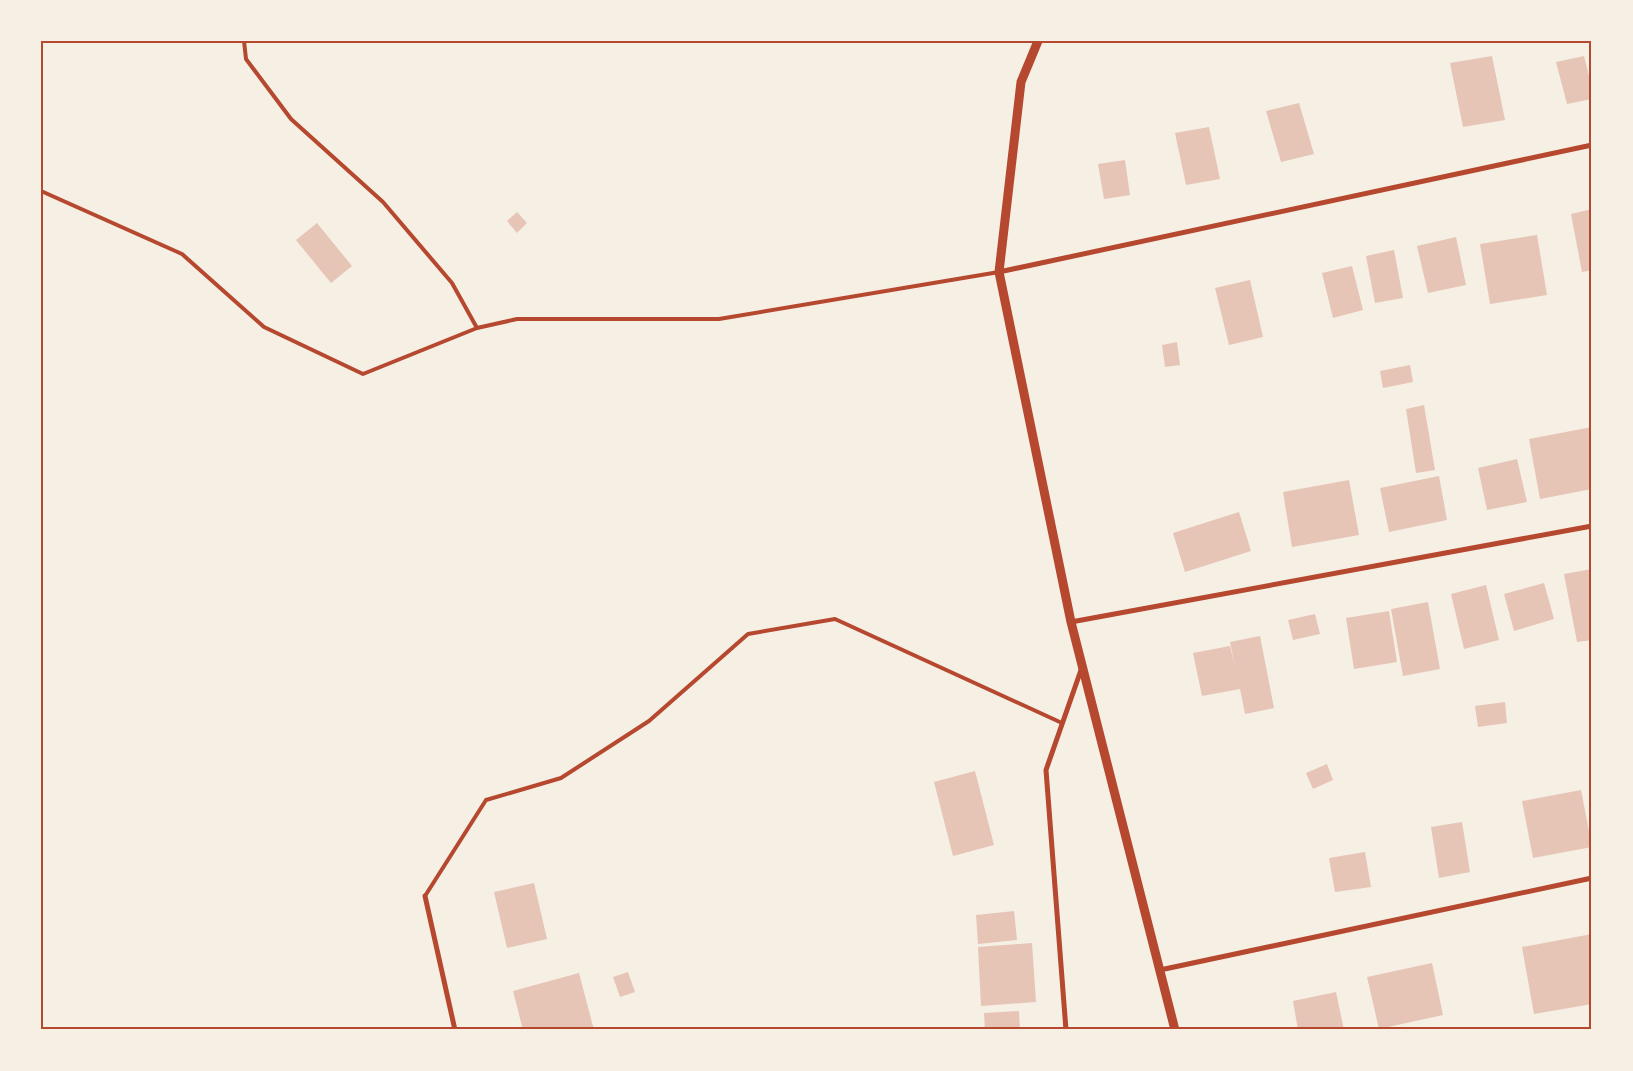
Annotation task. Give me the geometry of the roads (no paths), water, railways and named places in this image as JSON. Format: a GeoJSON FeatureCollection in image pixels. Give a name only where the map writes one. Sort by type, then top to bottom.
{"type":"FeatureCollection","features":[{"type":"Feature","properties":{"kind":"street"},"geometry":{"type":"LineString","coordinates":[[1038,41],[1021,82],[1000,272],[1071,622],[1175,1030]]}},
{"type":"Feature","properties":{"kind":"street"},"geometry":{"type":"LineString","coordinates":[[1000,272],[1592,145]]}},
{"type":"Feature","properties":{"kind":"street"},"geometry":{"type":"LineString","coordinates":[[1071,622],[1592,526]]}},
{"type":"Feature","properties":{"kind":"street"},"geometry":{"type":"LineString","coordinates":[[1066,1030],[1046,770],[1082,667]]}},
{"type":"Feature","properties":{"kind":"street"},"geometry":{"type":"LineString","coordinates":[[1159,970],[1592,878]]}},
{"type":"Feature","properties":{"kind":"street"},"geometry":{"type":"LineString","coordinates":[[425,896],[455,1030]]}},
{"type":"Feature","properties":{"kind":"lane"},"geometry":{"type":"LineString","coordinates":[[244,41],[246,59],[291,119],[383,202],[452,284],[477,328]]}},
{"type":"Feature","properties":{"kind":"lane"},"geometry":{"type":"LineString","coordinates":[[41,191],[182,254],[264,327],[363,374],[477,328],[517,319],[719,319],[1000,272]]}},
{"type":"Feature","properties":{"kind":"lane"},"geometry":{"type":"LineString","coordinates":[[425,896],[486,800],[561,778],[649,720],[748,634],[834,619],[1062,723]]}}]}
